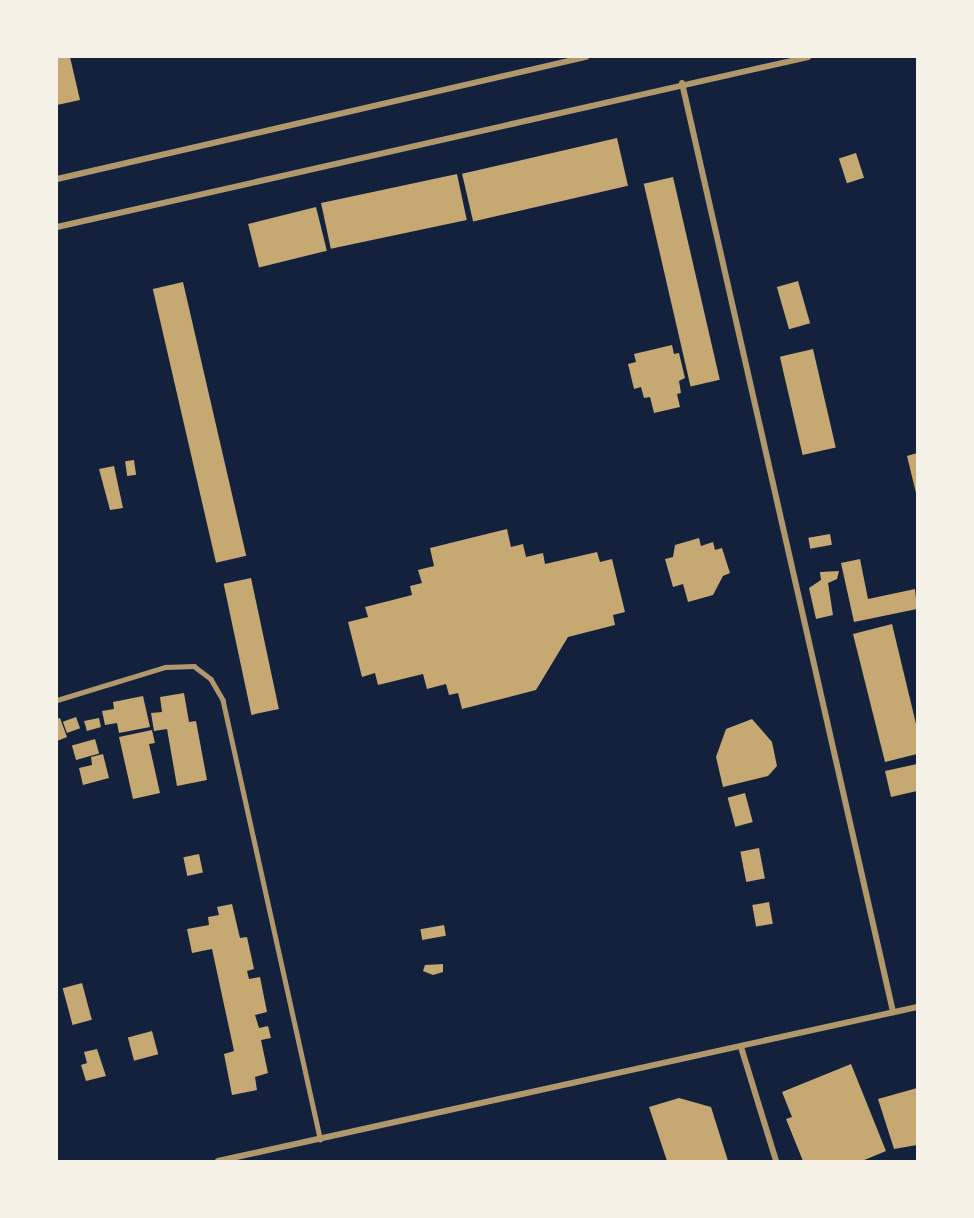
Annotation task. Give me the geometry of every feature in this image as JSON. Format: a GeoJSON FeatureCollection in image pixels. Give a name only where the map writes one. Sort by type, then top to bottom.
{"type":"FeatureCollection","features":[{"type":"Feature","properties":{"kind":"street"},"geometry":{"type":"LineString","coordinates":[[57,179],[586,57]]}},
{"type":"Feature","properties":{"kind":"street"},"geometry":{"type":"LineString","coordinates":[[57,227],[682,83],[808,57]]}},
{"type":"Feature","properties":{"kind":"street"},"geometry":{"type":"LineString","coordinates":[[682,83],[893,1012]]}},
{"type":"Feature","properties":{"kind":"street"},"geometry":{"type":"LineString","coordinates":[[218,1161],[917,1008]]}},
{"type":"Feature","properties":{"kind":"street"},"geometry":{"type":"LineString","coordinates":[[741,1047],[776,1161]]}},
{"type":"Feature","properties":{"kind":"lane"},"geometry":{"type":"LineString","coordinates":[[57,700],[165,668],[194,666],[211,679],[223,700],[320,1139]]}},
{"type":"Feature","properties":{"kind":"building"},"geometry":{"type":"Polygon","coordinates":[[[57,57],[70,57],[80,100],[57,105],[57,57]]]}},
{"type":"Feature","properties":{"kind":"building"},"geometry":{"type":"Polygon","coordinates":[[[617,138],[628,186],[473,222],[462,174],[617,138]]]}},
{"type":"Feature","properties":{"kind":"building"},"geometry":{"type":"Polygon","coordinates":[[[856,153],[864,178],[847,183],[839,159],[856,153]]]}},
{"type":"Feature","properties":{"kind":"building"},"geometry":{"type":"Polygon","coordinates":[[[457,174],[467,220],[331,249],[321,203],[457,174]]]}},
{"type":"Feature","properties":{"kind":"building"},"geometry":{"type":"Polygon","coordinates":[[[673,177],[720,380],[691,386],[644,184],[673,177]]]}},
{"type":"Feature","properties":{"kind":"building"},"geometry":{"type":"Polygon","coordinates":[[[316,207],[327,251],[259,268],[248,224],[316,207]]]}},
{"type":"Feature","properties":{"kind":"building"},"geometry":{"type":"Polygon","coordinates":[[[798,281],[810,323],[789,329],[777,287],[798,281]]]}},
{"type":"Feature","properties":{"kind":"building"},"geometry":{"type":"Polygon","coordinates":[[[183,282],[246,556],[216,563],[153,289],[183,282]]]}},
{"type":"Feature","properties":{"kind":"building"},"geometry":{"type":"Polygon","coordinates":[[[672,345],[674,354],[679,353],[685,378],[679,381],[681,393],[677,394],[680,407],[654,413],[650,397],[644,398],[641,387],[634,389],[628,364],[636,362],[634,354],[672,345]]]}},
{"type":"Feature","properties":{"kind":"building"},"geometry":{"type":"Polygon","coordinates":[[[813,349],[836,447],[803,455],[780,357],[813,349]]]}},
{"type":"Feature","properties":{"kind":"building"},"geometry":{"type":"Polygon","coordinates":[[[917,453],[917,493],[916,493],[907,456],[917,453]]]}},
{"type":"Feature","properties":{"kind":"building"},"geometry":{"type":"Polygon","coordinates":[[[134,460],[136,475],[127,476],[125,461],[134,460]]]}},
{"type":"Feature","properties":{"kind":"building"},"geometry":{"type":"Polygon","coordinates":[[[114,466],[123,508],[110,510],[99,469],[114,466]]]}},
{"type":"Feature","properties":{"kind":"building"},"geometry":{"type":"Polygon","coordinates":[[[507,529],[511,547],[523,544],[526,557],[543,553],[545,564],[597,552],[600,562],[612,559],[625,612],[613,615],[615,625],[568,637],[536,690],[462,709],[458,693],[449,695],[446,684],[427,689],[423,674],[378,685],[375,673],[362,677],[348,622],[368,617],[365,607],[412,595],[410,586],[422,583],[418,570],[434,566],[430,548],[507,529]]]}},
{"type":"Feature","properties":{"kind":"building"},"geometry":{"type":"Polygon","coordinates":[[[830,534],[832,545],[810,549],[808,538],[830,534]]]}},
{"type":"Feature","properties":{"kind":"building"},"geometry":{"type":"Polygon","coordinates":[[[699,538],[701,546],[713,542],[715,550],[722,548],[730,573],[723,576],[713,595],[688,602],[683,584],[673,587],[665,559],[673,557],[675,545],[699,538]]]}},
{"type":"Feature","properties":{"kind":"building"},"geometry":{"type":"Polygon","coordinates":[[[860,559],[868,599],[915,589],[917,609],[854,622],[841,563],[860,559]]]}},
{"type":"Feature","properties":{"kind":"building"},"geometry":{"type":"Polygon","coordinates":[[[839,571],[837,579],[828,583],[833,615],[816,619],[809,588],[821,580],[820,572],[839,571]]]}},
{"type":"Feature","properties":{"kind":"building"},"geometry":{"type":"Polygon","coordinates":[[[251,578],[279,709],[251,715],[224,584],[251,578]]]}},
{"type":"Feature","properties":{"kind":"building"},"geometry":{"type":"Polygon","coordinates":[[[892,624],[917,728],[917,754],[885,762],[853,634],[892,624]]]}},
{"type":"Feature","properties":{"kind":"building"},"geometry":{"type":"Polygon","coordinates":[[[184,693],[189,722],[196,721],[207,780],[177,786],[167,729],[154,731],[151,713],[162,712],[160,697],[184,693]]]}},
{"type":"Feature","properties":{"kind":"building"},"geometry":{"type":"Polygon","coordinates":[[[143,696],[150,727],[119,733],[117,723],[105,725],[102,711],[114,709],[113,702],[143,696]]]}},
{"type":"Feature","properties":{"kind":"building"},"geometry":{"type":"Polygon","coordinates":[[[76,717],[80,728],[67,733],[63,722],[76,717]]]}},
{"type":"Feature","properties":{"kind":"building"},"geometry":{"type":"Polygon","coordinates":[[[60,718],[67,737],[57,741],[57,719],[60,718]]]}},
{"type":"Feature","properties":{"kind":"building"},"geometry":{"type":"Polygon","coordinates":[[[99,718],[101,727],[87,731],[84,721],[99,718]]]}},
{"type":"Feature","properties":{"kind":"building"},"geometry":{"type":"Polygon","coordinates":[[[752,719],[772,742],[777,766],[768,776],[723,787],[716,757],[726,729],[752,719]]]}},
{"type":"Feature","properties":{"kind":"building"},"geometry":{"type":"Polygon","coordinates":[[[152,730],[155,743],[149,744],[160,793],[133,799],[119,737],[152,730]]]}},
{"type":"Feature","properties":{"kind":"building"},"geometry":{"type":"Polygon","coordinates":[[[95,739],[99,753],[76,760],[72,746],[95,739]]]}},
{"type":"Feature","properties":{"kind":"building"},"geometry":{"type":"Polygon","coordinates":[[[103,754],[109,778],[83,785],[79,768],[92,765],[91,757],[103,754]]]}},
{"type":"Feature","properties":{"kind":"building"},"geometry":{"type":"Polygon","coordinates":[[[917,764],[917,791],[891,797],[885,771],[917,764]]]}},
{"type":"Feature","properties":{"kind":"building"},"geometry":{"type":"Polygon","coordinates":[[[745,793],[753,822],[735,827],[728,798],[745,793]]]}},
{"type":"Feature","properties":{"kind":"building"},"geometry":{"type":"Polygon","coordinates":[[[759,848],[765,878],[746,882],[740,852],[759,848]]]}},
{"type":"Feature","properties":{"kind":"building"},"geometry":{"type":"Polygon","coordinates":[[[199,854],[203,873],[187,876],[183,857],[199,854]]]}},
{"type":"Feature","properties":{"kind":"building"},"geometry":{"type":"Polygon","coordinates":[[[769,902],[773,924],[756,927],[752,905],[769,902]]]}},
{"type":"Feature","properties":{"kind":"building"},"geometry":{"type":"Polygon","coordinates":[[[232,904],[240,938],[247,937],[254,969],[247,971],[249,979],[260,977],[267,1012],[255,1015],[259,1028],[268,1026],[271,1038],[261,1040],[268,1073],[255,1077],[257,1090],[232,1095],[224,1054],[234,1051],[212,949],[192,953],[187,929],[209,925],[208,917],[219,915],[217,907],[232,904]]]}},
{"type":"Feature","properties":{"kind":"building"},"geometry":{"type":"Polygon","coordinates":[[[444,925],[446,936],[422,940],[420,929],[444,925]]]}},
{"type":"Feature","properties":{"kind":"building"},"geometry":{"type":"Polygon","coordinates":[[[443,964],[443,972],[433,975],[423,971],[425,965],[443,964]]]}},
{"type":"Feature","properties":{"kind":"building"},"geometry":{"type":"Polygon","coordinates":[[[82,983],[92,1020],[73,1025],[63,988],[82,983]]]}},
{"type":"Feature","properties":{"kind":"building"},"geometry":{"type":"Polygon","coordinates":[[[152,1031],[158,1054],[134,1061],[128,1037],[152,1031]]]}},
{"type":"Feature","properties":{"kind":"building"},"geometry":{"type":"Polygon","coordinates":[[[97,1049],[106,1076],[86,1081],[81,1065],[87,1063],[84,1052],[97,1049]]]}},
{"type":"Feature","properties":{"kind":"building"},"geometry":{"type":"Polygon","coordinates":[[[851,1064],[886,1151],[862,1161],[803,1161],[786,1119],[792,1117],[782,1092],[851,1064]]]}},
{"type":"Feature","properties":{"kind":"building"},"geometry":{"type":"Polygon","coordinates":[[[917,1088],[917,1145],[894,1149],[878,1099],[917,1088]]]}},
{"type":"Feature","properties":{"kind":"building"},"geometry":{"type":"Polygon","coordinates":[[[679,1098],[711,1107],[728,1161],[667,1161],[649,1107],[679,1098]]]}}]}
